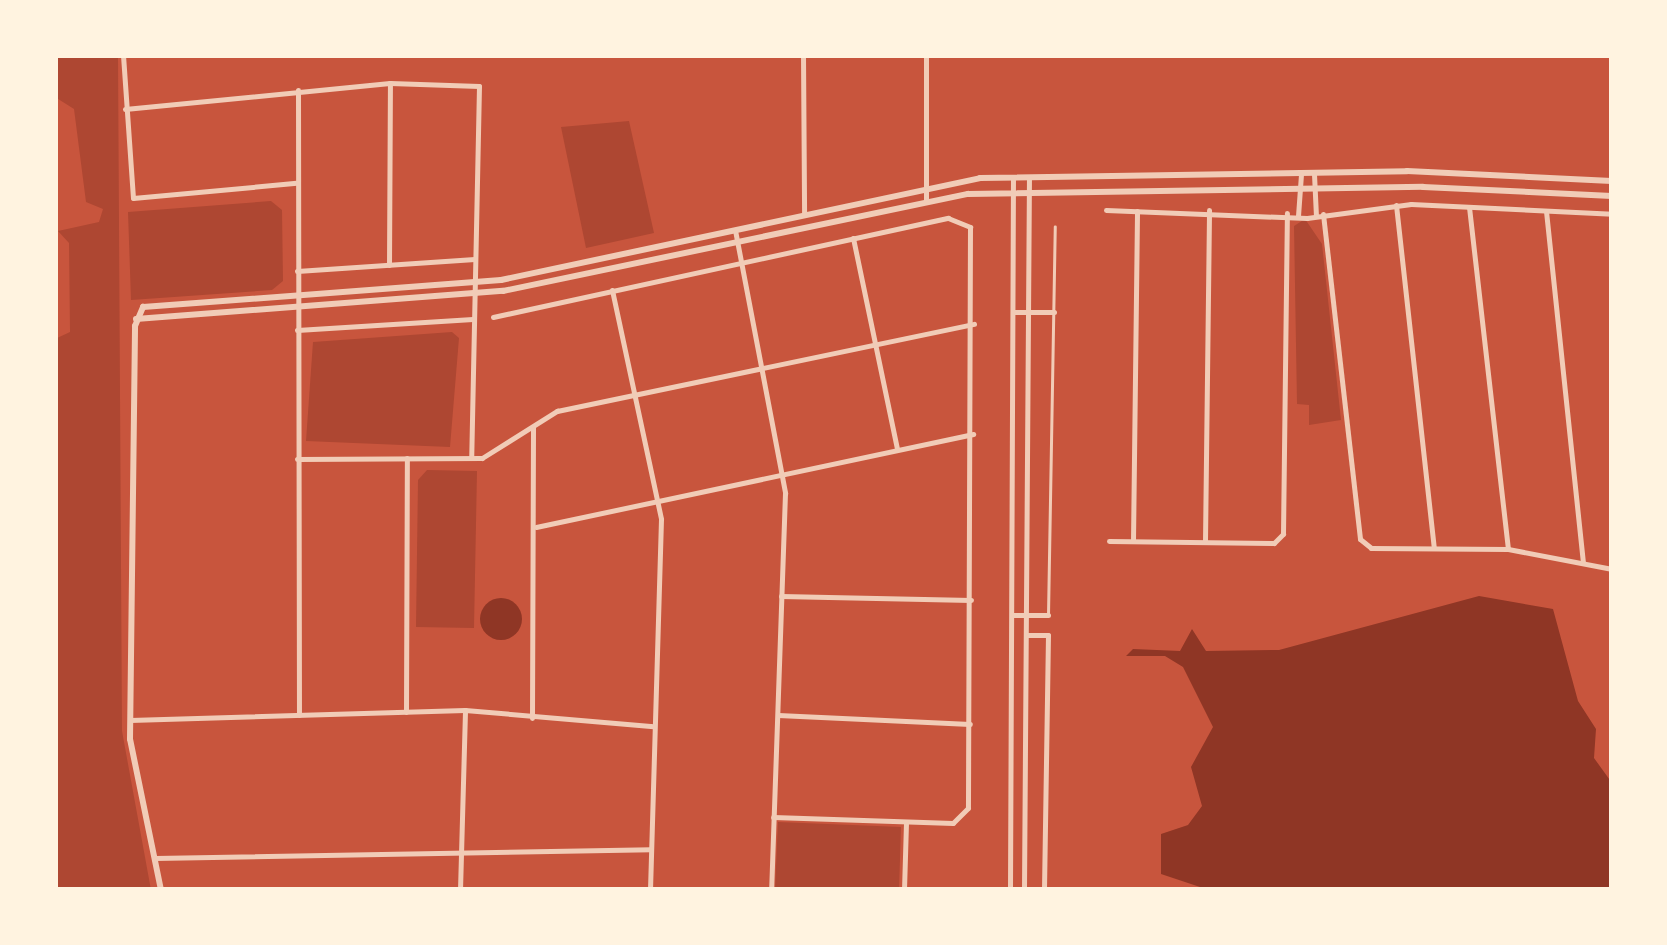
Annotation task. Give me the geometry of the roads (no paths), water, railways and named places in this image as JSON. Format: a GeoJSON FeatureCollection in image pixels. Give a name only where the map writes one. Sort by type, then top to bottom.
{"type":"FeatureCollection","features":[{"type":"Feature","properties":{"kind":"street"},"geometry":{"type":"LineString","coordinates":[[123,55],[129,190],[148,200],[296,183]]}},
{"type":"Feature","properties":{"kind":"street"},"geometry":{"type":"LineString","coordinates":[[802,55],[804,213]]}},
{"type":"Feature","properties":{"kind":"street"},"geometry":{"type":"LineString","coordinates":[[926,55],[926,201]]}},
{"type":"Feature","properties":{"kind":"street"},"geometry":{"type":"LineString","coordinates":[[125,109],[390,83],[479,86],[471,458]]}},
{"type":"Feature","properties":{"kind":"street"},"geometry":{"type":"LineString","coordinates":[[389,265],[390,83]]}},
{"type":"Feature","properties":{"kind":"street"},"geometry":{"type":"LineString","coordinates":[[298,90],[299,715]]}},
{"type":"Feature","properties":{"kind":"street"},"geometry":{"type":"LineString","coordinates":[[1298,216],[1300,174]]}},
{"type":"Feature","properties":{"kind":"street"},"geometry":{"type":"LineString","coordinates":[[1314,174],[1358,534],[1371,548],[1508,549],[1612,569]]}},
{"type":"Feature","properties":{"kind":"street"},"geometry":{"type":"LineString","coordinates":[[160,890],[130,720],[136,320],[144,307],[474,283],[926,187],[1014,178],[1314,174],[1612,181]]}},
{"type":"Feature","properties":{"kind":"street"},"geometry":{"type":"LineString","coordinates":[[1010,890],[1014,178]]}},
{"type":"Feature","properties":{"kind":"street"},"geometry":{"type":"LineString","coordinates":[[1024,890],[1030,178]]}},
{"type":"Feature","properties":{"kind":"street"},"geometry":{"type":"LineString","coordinates":[[136,320],[474,295],[926,201],[1029,192],[1315,190],[1612,196]]}},
{"type":"Feature","properties":{"kind":"street"},"geometry":{"type":"LineString","coordinates":[[1300,200],[1315,199]]}},
{"type":"Feature","properties":{"kind":"street"},"geometry":{"type":"LineString","coordinates":[[1396,205],[1434,548]]}},
{"type":"Feature","properties":{"kind":"street"},"geometry":{"type":"LineString","coordinates":[[1106,210],[1287,213],[1307,218],[1396,205],[1612,214]]}},
{"type":"Feature","properties":{"kind":"street"},"geometry":{"type":"LineString","coordinates":[[1469,207],[1508,549]]}},
{"type":"Feature","properties":{"kind":"street"},"geometry":{"type":"LineString","coordinates":[[1205,541],[1209,210]]}},
{"type":"Feature","properties":{"kind":"street"},"geometry":{"type":"LineString","coordinates":[[1132,541],[1136,211]]}},
{"type":"Feature","properties":{"kind":"street"},"geometry":{"type":"LineString","coordinates":[[1546,211],[1583,563]]}},
{"type":"Feature","properties":{"kind":"street"},"geometry":{"type":"LineString","coordinates":[[1109,541],[1274,543],[1284,534],[1287,213]]}},
{"type":"Feature","properties":{"kind":"street"},"geometry":{"type":"LineString","coordinates":[[493,317],[853,238],[960,219],[974,239],[968,808],[943,823],[773,817]]}},
{"type":"Feature","properties":{"kind":"street"},"geometry":{"type":"LineString","coordinates":[[734,228],[783,474],[771,890]]}},
{"type":"Feature","properties":{"kind":"street"},"geometry":{"type":"LineString","coordinates":[[853,238],[896,449]]}},
{"type":"Feature","properties":{"kind":"street"},"geometry":{"type":"LineString","coordinates":[[297,271],[475,259]]}},
{"type":"Feature","properties":{"kind":"street"},"geometry":{"type":"LineString","coordinates":[[612,290],[658,501],[650,890]]}},
{"type":"Feature","properties":{"kind":"street"},"geometry":{"type":"LineString","coordinates":[[1013,312],[1054,312]]}},
{"type":"Feature","properties":{"kind":"street"},"geometry":{"type":"LineString","coordinates":[[297,330],[474,319]]}},
{"type":"Feature","properties":{"kind":"street"},"geometry":{"type":"LineString","coordinates":[[297,459],[471,458],[499,452],[557,411],[974,324]]}},
{"type":"Feature","properties":{"kind":"street"},"geometry":{"type":"LineString","coordinates":[[532,718],[536,528],[533,427]]}},
{"type":"Feature","properties":{"kind":"street"},"geometry":{"type":"LineString","coordinates":[[536,528],[974,434]]}},
{"type":"Feature","properties":{"kind":"street"},"geometry":{"type":"LineString","coordinates":[[406,712],[407,458]]}},
{"type":"Feature","properties":{"kind":"street"},"geometry":{"type":"LineString","coordinates":[[780,596],[971,600]]}},
{"type":"Feature","properties":{"kind":"street"},"geometry":{"type":"LineString","coordinates":[[1012,615],[1048,615]]}},
{"type":"Feature","properties":{"kind":"street"},"geometry":{"type":"LineString","coordinates":[[1026,634],[1048,635],[1044,890]]}},
{"type":"Feature","properties":{"kind":"street"},"geometry":{"type":"LineString","coordinates":[[130,720],[465,710],[654,726]]}},
{"type":"Feature","properties":{"kind":"street"},"geometry":{"type":"LineString","coordinates":[[460,890],[465,710]]}},
{"type":"Feature","properties":{"kind":"street"},"geometry":{"type":"LineString","coordinates":[[777,715],[970,724]]}},
{"type":"Feature","properties":{"kind":"street"},"geometry":{"type":"LineString","coordinates":[[904,890],[906,822]]}},
{"type":"Feature","properties":{"kind":"street"},"geometry":{"type":"LineString","coordinates":[[155,858],[461,848],[650,849]]}},
{"type":"Feature","properties":{"kind":"lane"},"geometry":{"type":"LineString","coordinates":[[1048,615],[1056,227]]}}]}
